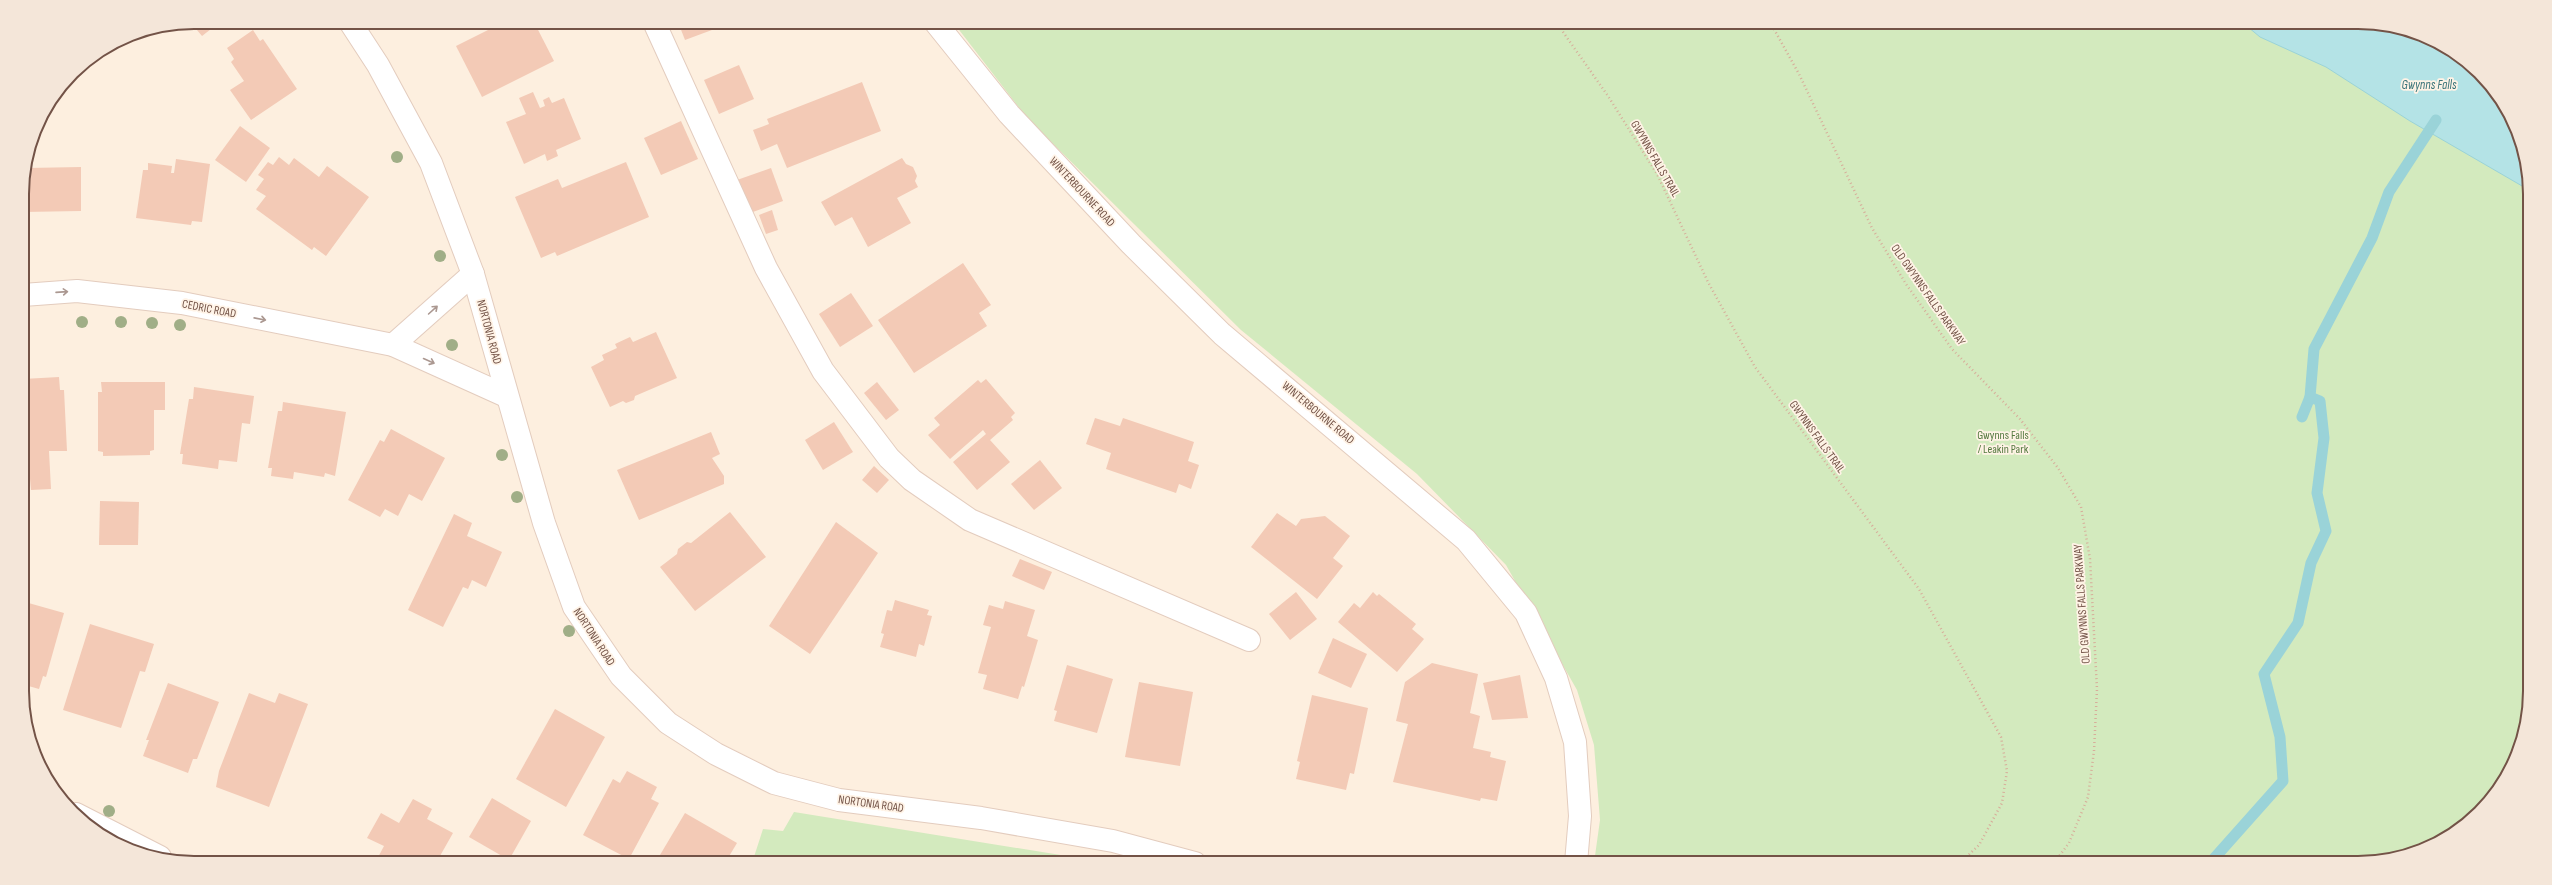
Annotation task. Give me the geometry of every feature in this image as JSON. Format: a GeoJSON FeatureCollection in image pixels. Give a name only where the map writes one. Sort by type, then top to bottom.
{"type":"FeatureCollection","features":[{"type":"Feature","properties":{"kind":"street","name":"NORTONIA ROAD"},"geometry":{"type":"LineString","coordinates":[[355,29],[378,65],[431,163],[473,274],[506,396],[544,523],[574,607],[620,676],[668,723],[716,754],[774,783],[839,800],[981,818],[1113,841],[1169,856]]}},
{"type":"Feature","properties":{"kind":"street"},"geometry":{"type":"LineString","coordinates":[[657,29],[766,268],[823,371],[889,458],[912,480],[970,520],[1249,640]]}},
{"type":"Feature","properties":{"kind":"street","name":"WINTERBOURNE ROAD"},"geometry":{"type":"LineString","coordinates":[[941,29],[1008,114],[1148,261],[1222,334],[1466,540],[1526,613],[1556,678],[1575,742],[1580,816],[1577,856]]}},
{"type":"Feature","properties":{"kind":"street"},"geometry":{"type":"LineString","coordinates":[[393,345],[473,274]]}},
{"type":"Feature","properties":{"kind":"street","name":"CEDRIC ROAD"},"geometry":{"type":"LineString","coordinates":[[29,295],[77,291],[182,303],[393,345],[506,396]]}},
{"type":"Feature","properties":{"kind":"street"},"geometry":{"type":"LineString","coordinates":[[102,827],[139,846]]}},
{"type":"Feature","properties":{"kind":"path","name":"GWYNNS FALLS TRAIL"},"geometry":{"type":"LineString","coordinates":[[1561,29],[1608,96],[1656,174],[1708,282],[1756,367],[1919,589],[2001,737],[2007,771],[2002,803],[1979,844],[1967,856]]}},
{"type":"Feature","properties":{"kind":"path","name":"OLD GWYNNS FALLS PARKWAY"},"geometry":{"type":"LineString","coordinates":[[1774,29],[1800,74],[1872,228],[1906,284],[1952,349],[2030,431],[2058,468],[2081,507],[2090,559],[2097,689],[2094,751],[2088,797],[2069,843],[2059,856]]}},
{"type":"Feature","properties":{"kind":"green space","name":"Gwynns Falls / Leakin Park"},"geometry":{"type":"Polygon","coordinates":[[[958,29],[2368,29],[2390,32],[2431,46],[2467,70],[2489,94],[2506,121],[2514,141],[2522,173],[2523,701],[2520,723],[2506,764],[2482,800],[2458,822],[2431,839],[2411,847],[2379,855],[1595,856],[1600,820],[1594,745],[1577,690],[1506,565],[1417,474],[1241,330],[1027,118],[958,29]]]}},
{"type":"Feature","properties":{"kind":"green space"},"geometry":{"type":"Polygon","coordinates":[[[794,812],[1067,856],[754,856],[763,829],[783,831],[794,812]]]}},
{"type":"Feature","properties":{"kind":"water","name":"Gwynns Falls"},"geometry":{"type":"Polygon","coordinates":[[[2250,29],[2368,29],[2390,32],[2411,38],[2440,51],[2475,77],[2501,112],[2514,141],[2520,162],[2523,187],[2410,121],[2326,67],[2260,37],[2250,29]]]}},
{"type":"Feature","properties":{"kind":"building"},"geometry":{"type":"Polygon","coordinates":[[[196,29],[211,29],[202,36],[196,29]]]}},
{"type":"Feature","properties":{"kind":"building"},"geometry":{"type":"Polygon","coordinates":[[[490,29],[538,29],[554,61],[482,97],[456,46],[490,29]]]}},
{"type":"Feature","properties":{"kind":"building"},"geometry":{"type":"Polygon","coordinates":[[[681,29],[715,29],[685,40],[681,29]]]}},
{"type":"Feature","properties":{"kind":"building"},"geometry":{"type":"Polygon","coordinates":[[[253,30],[260,41],[263,39],[297,89],[251,120],[230,90],[244,81],[231,62],[234,59],[227,48],[253,30]]]}},
{"type":"Feature","properties":{"kind":"building"},"geometry":{"type":"Polygon","coordinates":[[[739,65],[754,99],[719,114],[704,80],[739,65]]]}},
{"type":"Feature","properties":{"kind":"building"},"geometry":{"type":"Polygon","coordinates":[[[862,82],[881,131],[787,168],[777,144],[761,151],[753,130],[769,124],[767,119],[862,82]]]}},
{"type":"Feature","properties":{"kind":"building"},"geometry":{"type":"Polygon","coordinates":[[[533,92],[540,108],[545,106],[543,100],[549,97],[552,103],[564,98],[581,139],[556,150],[558,156],[547,161],[545,154],[524,164],[506,122],[526,114],[519,98],[533,92]]]}},
{"type":"Feature","properties":{"kind":"building"},"geometry":{"type":"Polygon","coordinates":[[[681,121],[698,159],[661,175],[644,138],[681,121]]]}},
{"type":"Feature","properties":{"kind":"building"},"geometry":{"type":"Polygon","coordinates":[[[240,126],[270,148],[246,182],[215,160],[240,126]]]}},
{"type":"Feature","properties":{"kind":"building"},"geometry":{"type":"Polygon","coordinates":[[[279,157],[289,165],[294,158],[319,177],[327,166],[369,197],[326,256],[314,247],[312,250],[256,209],[266,196],[256,190],[264,179],[258,175],[268,162],[273,165],[279,157]]]}},
{"type":"Feature","properties":{"kind":"building"},"geometry":{"type":"Polygon","coordinates":[[[902,158],[906,164],[913,167],[917,176],[915,181],[918,187],[897,198],[911,223],[868,247],[852,217],[835,226],[821,202],[902,158]]]}},
{"type":"Feature","properties":{"kind":"building"},"geometry":{"type":"Polygon","coordinates":[[[176,159],[210,164],[202,222],[192,221],[191,225],[136,218],[143,170],[148,170],[148,163],[172,166],[171,173],[174,173],[176,159]]]}},
{"type":"Feature","properties":{"kind":"building"},"geometry":{"type":"Polygon","coordinates":[[[626,162],[649,217],[557,256],[555,252],[541,258],[515,197],[558,179],[562,188],[626,162]]]}},
{"type":"Feature","properties":{"kind":"building"},"geometry":{"type":"Polygon","coordinates":[[[81,167],[81,211],[29,212],[29,184],[31,168],[81,167]]]}},
{"type":"Feature","properties":{"kind":"building"},"geometry":{"type":"Polygon","coordinates":[[[771,168],[783,201],[750,213],[737,180],[771,168]]]}},
{"type":"Feature","properties":{"kind":"building"},"geometry":{"type":"Polygon","coordinates":[[[772,210],[778,230],[766,234],[759,215],[772,210]]]}},
{"type":"Feature","properties":{"kind":"building"},"geometry":{"type":"Polygon","coordinates":[[[963,263],[991,305],[979,313],[987,326],[914,373],[878,320],[963,263]]]}},
{"type":"Feature","properties":{"kind":"building"},"geometry":{"type":"Polygon","coordinates":[[[851,293],[873,326],[840,347],[819,314],[851,293]]]}},
{"type":"Feature","properties":{"kind":"building"},"geometry":{"type":"Polygon","coordinates":[[[656,332],[677,378],[635,396],[634,400],[626,403],[623,401],[610,407],[591,367],[604,360],[602,355],[617,348],[615,344],[630,337],[633,342],[656,332]]]}},
{"type":"Feature","properties":{"kind":"building"},"geometry":{"type":"Polygon","coordinates":[[[59,377],[60,390],[64,390],[67,451],[49,451],[51,489],[31,490],[29,479],[29,379],[59,377]]]}},
{"type":"Feature","properties":{"kind":"building"},"geometry":{"type":"Polygon","coordinates":[[[986,379],[1015,413],[1011,417],[1013,420],[990,440],[1010,462],[977,490],[953,462],[986,434],[983,430],[950,459],[928,435],[940,425],[934,418],[978,380],[981,383],[986,379]]]}},
{"type":"Feature","properties":{"kind":"building"},"geometry":{"type":"Polygon","coordinates":[[[101,382],[165,382],[165,410],[154,410],[154,450],[150,451],[150,455],[103,456],[103,452],[98,451],[98,392],[102,392],[101,382]]]}},
{"type":"Feature","properties":{"kind":"building"},"geometry":{"type":"Polygon","coordinates":[[[877,382],[899,410],[886,420],[864,393],[877,382]]]}},
{"type":"Feature","properties":{"kind":"building"},"geometry":{"type":"Polygon","coordinates":[[[194,387],[254,396],[250,424],[242,423],[237,462],[219,460],[218,469],[182,464],[183,454],[180,454],[189,399],[193,399],[194,387]]]}},
{"type":"Feature","properties":{"kind":"building"},"geometry":{"type":"Polygon","coordinates":[[[283,402],[346,412],[335,476],[325,473],[324,477],[294,472],[293,479],[271,476],[272,468],[268,468],[278,411],[282,411],[283,402]]]}},
{"type":"Feature","properties":{"kind":"building"},"geometry":{"type":"Polygon","coordinates":[[[1095,418],[1120,426],[1123,418],[1194,442],[1188,461],[1199,465],[1191,489],[1179,484],[1176,493],[1106,469],[1111,453],[1086,444],[1095,418]]]}},
{"type":"Feature","properties":{"kind":"building"},"geometry":{"type":"Polygon","coordinates":[[[834,422],[853,452],[823,470],[805,440],[834,422]]]}},
{"type":"Feature","properties":{"kind":"building"},"geometry":{"type":"Polygon","coordinates":[[[391,429],[445,458],[422,501],[409,494],[398,516],[385,509],[380,517],[348,500],[380,440],[384,442],[391,429]]]}},
{"type":"Feature","properties":{"kind":"building"},"geometry":{"type":"Polygon","coordinates":[[[711,432],[720,454],[712,458],[724,476],[724,484],[639,520],[617,470],[711,432]]]}},
{"type":"Feature","properties":{"kind":"building"},"geometry":{"type":"Polygon","coordinates":[[[1040,460],[1062,488],[1034,510],[1011,484],[1040,460]]]}},
{"type":"Feature","properties":{"kind":"building"},"geometry":{"type":"Polygon","coordinates":[[[874,466],[889,480],[877,493],[862,480],[874,466]]]}},
{"type":"Feature","properties":{"kind":"building"},"geometry":{"type":"Polygon","coordinates":[[[100,501],[139,502],[138,545],[99,545],[100,501]]]}},
{"type":"Feature","properties":{"kind":"building"},"geometry":{"type":"Polygon","coordinates":[[[730,512],[766,557],[695,611],[660,567],[677,554],[678,549],[687,542],[691,543],[730,512]]]}},
{"type":"Feature","properties":{"kind":"building"},"geometry":{"type":"Polygon","coordinates":[[[1277,513],[1296,526],[1301,519],[1325,516],[1350,536],[1333,558],[1343,566],[1317,599],[1251,547],[1277,513]]]}},
{"type":"Feature","properties":{"kind":"building"},"geometry":{"type":"Polygon","coordinates":[[[454,514],[472,523],[467,536],[502,552],[486,587],[472,580],[468,589],[463,587],[443,627],[408,610],[454,514]]]}},
{"type":"Feature","properties":{"kind":"building"},"geometry":{"type":"Polygon","coordinates":[[[836,522],[878,553],[810,654],[769,626],[836,522]]]}},
{"type":"Feature","properties":{"kind":"building"},"geometry":{"type":"Polygon","coordinates":[[[1020,559],[1052,572],[1044,590],[1012,576],[1020,559]]]}},
{"type":"Feature","properties":{"kind":"building"},"geometry":{"type":"Polygon","coordinates":[[[1296,592],[1317,619],[1290,640],[1269,614],[1296,592]]]}},
{"type":"Feature","properties":{"kind":"building"},"geometry":{"type":"Polygon","coordinates":[[[1373,592],[1377,596],[1379,594],[1416,624],[1412,629],[1424,639],[1397,672],[1338,622],[1354,603],[1360,608],[1373,592]]]}},
{"type":"Feature","properties":{"kind":"building"},"geometry":{"type":"Polygon","coordinates":[[[895,600],[929,610],[927,615],[932,616],[924,646],[919,644],[916,657],[880,647],[884,634],[881,633],[887,610],[892,611],[895,600]]]}},
{"type":"Feature","properties":{"kind":"building"},"geometry":{"type":"Polygon","coordinates":[[[1005,601],[1035,610],[1027,636],[1038,640],[1024,687],[1022,686],[1018,699],[983,689],[987,675],[978,673],[991,627],[983,625],[989,605],[1003,609],[1005,601]]]}},
{"type":"Feature","properties":{"kind":"building"},"geometry":{"type":"Polygon","coordinates":[[[29,603],[64,613],[46,677],[43,676],[39,689],[29,686],[29,603]]]}},
{"type":"Feature","properties":{"kind":"building"},"geometry":{"type":"Polygon","coordinates":[[[90,624],[154,644],[145,672],[140,671],[121,728],[63,710],[90,624]]]}},
{"type":"Feature","properties":{"kind":"building"},"geometry":{"type":"Polygon","coordinates":[[[1333,638],[1367,654],[1351,688],[1318,673],[1333,638]]]}},
{"type":"Feature","properties":{"kind":"building"},"geometry":{"type":"Polygon","coordinates":[[[1432,663],[1478,674],[1470,713],[1480,716],[1473,748],[1491,752],[1490,757],[1506,761],[1497,801],[1481,798],[1480,801],[1393,782],[1408,724],[1396,721],[1405,682],[1432,663]]]}},
{"type":"Feature","properties":{"kind":"building"},"geometry":{"type":"Polygon","coordinates":[[[1067,665],[1113,679],[1097,733],[1054,721],[1057,711],[1054,710],[1067,665]]]}},
{"type":"Feature","properties":{"kind":"building"},"geometry":{"type":"Polygon","coordinates":[[[1520,675],[1528,718],[1492,720],[1483,683],[1520,675]]]}},
{"type":"Feature","properties":{"kind":"building"},"geometry":{"type":"Polygon","coordinates":[[[1139,682],[1193,692],[1180,766],[1125,757],[1139,682]]]}},
{"type":"Feature","properties":{"kind":"building"},"geometry":{"type":"Polygon","coordinates":[[[168,683],[219,702],[197,759],[193,759],[188,773],[143,756],[149,740],[146,740],[168,683]]]}},
{"type":"Feature","properties":{"kind":"building"},"geometry":{"type":"Polygon","coordinates":[[[249,693],[275,703],[279,693],[308,704],[269,807],[216,787],[219,771],[249,693]]]}},
{"type":"Feature","properties":{"kind":"building"},"geometry":{"type":"Polygon","coordinates":[[[1312,695],[1368,708],[1354,774],[1350,773],[1346,790],[1296,779],[1300,762],[1297,761],[1312,695]]]}},
{"type":"Feature","properties":{"kind":"building"},"geometry":{"type":"Polygon","coordinates":[[[555,709],[605,737],[566,807],[516,779],[555,709]]]}},
{"type":"Feature","properties":{"kind":"building"},"geometry":{"type":"Polygon","coordinates":[[[627,771],[657,787],[651,799],[659,803],[631,856],[623,856],[583,835],[613,779],[620,783],[627,771]]]}},
{"type":"Feature","properties":{"kind":"building"},"geometry":{"type":"Polygon","coordinates":[[[492,798],[531,821],[511,856],[502,856],[469,837],[492,798]]]}},
{"type":"Feature","properties":{"kind":"building"},"geometry":{"type":"Polygon","coordinates":[[[413,799],[432,809],[427,819],[453,833],[440,856],[379,856],[384,846],[367,838],[381,813],[399,823],[413,799]]]}},
{"type":"Feature","properties":{"kind":"building"},"geometry":{"type":"Polygon","coordinates":[[[685,813],[737,843],[729,856],[659,856],[685,813]]]}},
{"type":"Feature","properties":{"kind":"waterway"},"geometry":{"type":"LineString","coordinates":[[2302,417],[2310,397],[2314,349],[2372,238],[2389,192],[2436,120]]}},
{"type":"Feature","properties":{"kind":"waterway"},"geometry":{"type":"LineString","coordinates":[[2216,856],[2283,781],[2280,737],[2264,674],[2298,623],[2311,563],[2326,531],[2317,493],[2324,438],[2320,401],[2310,397]]}}]}
